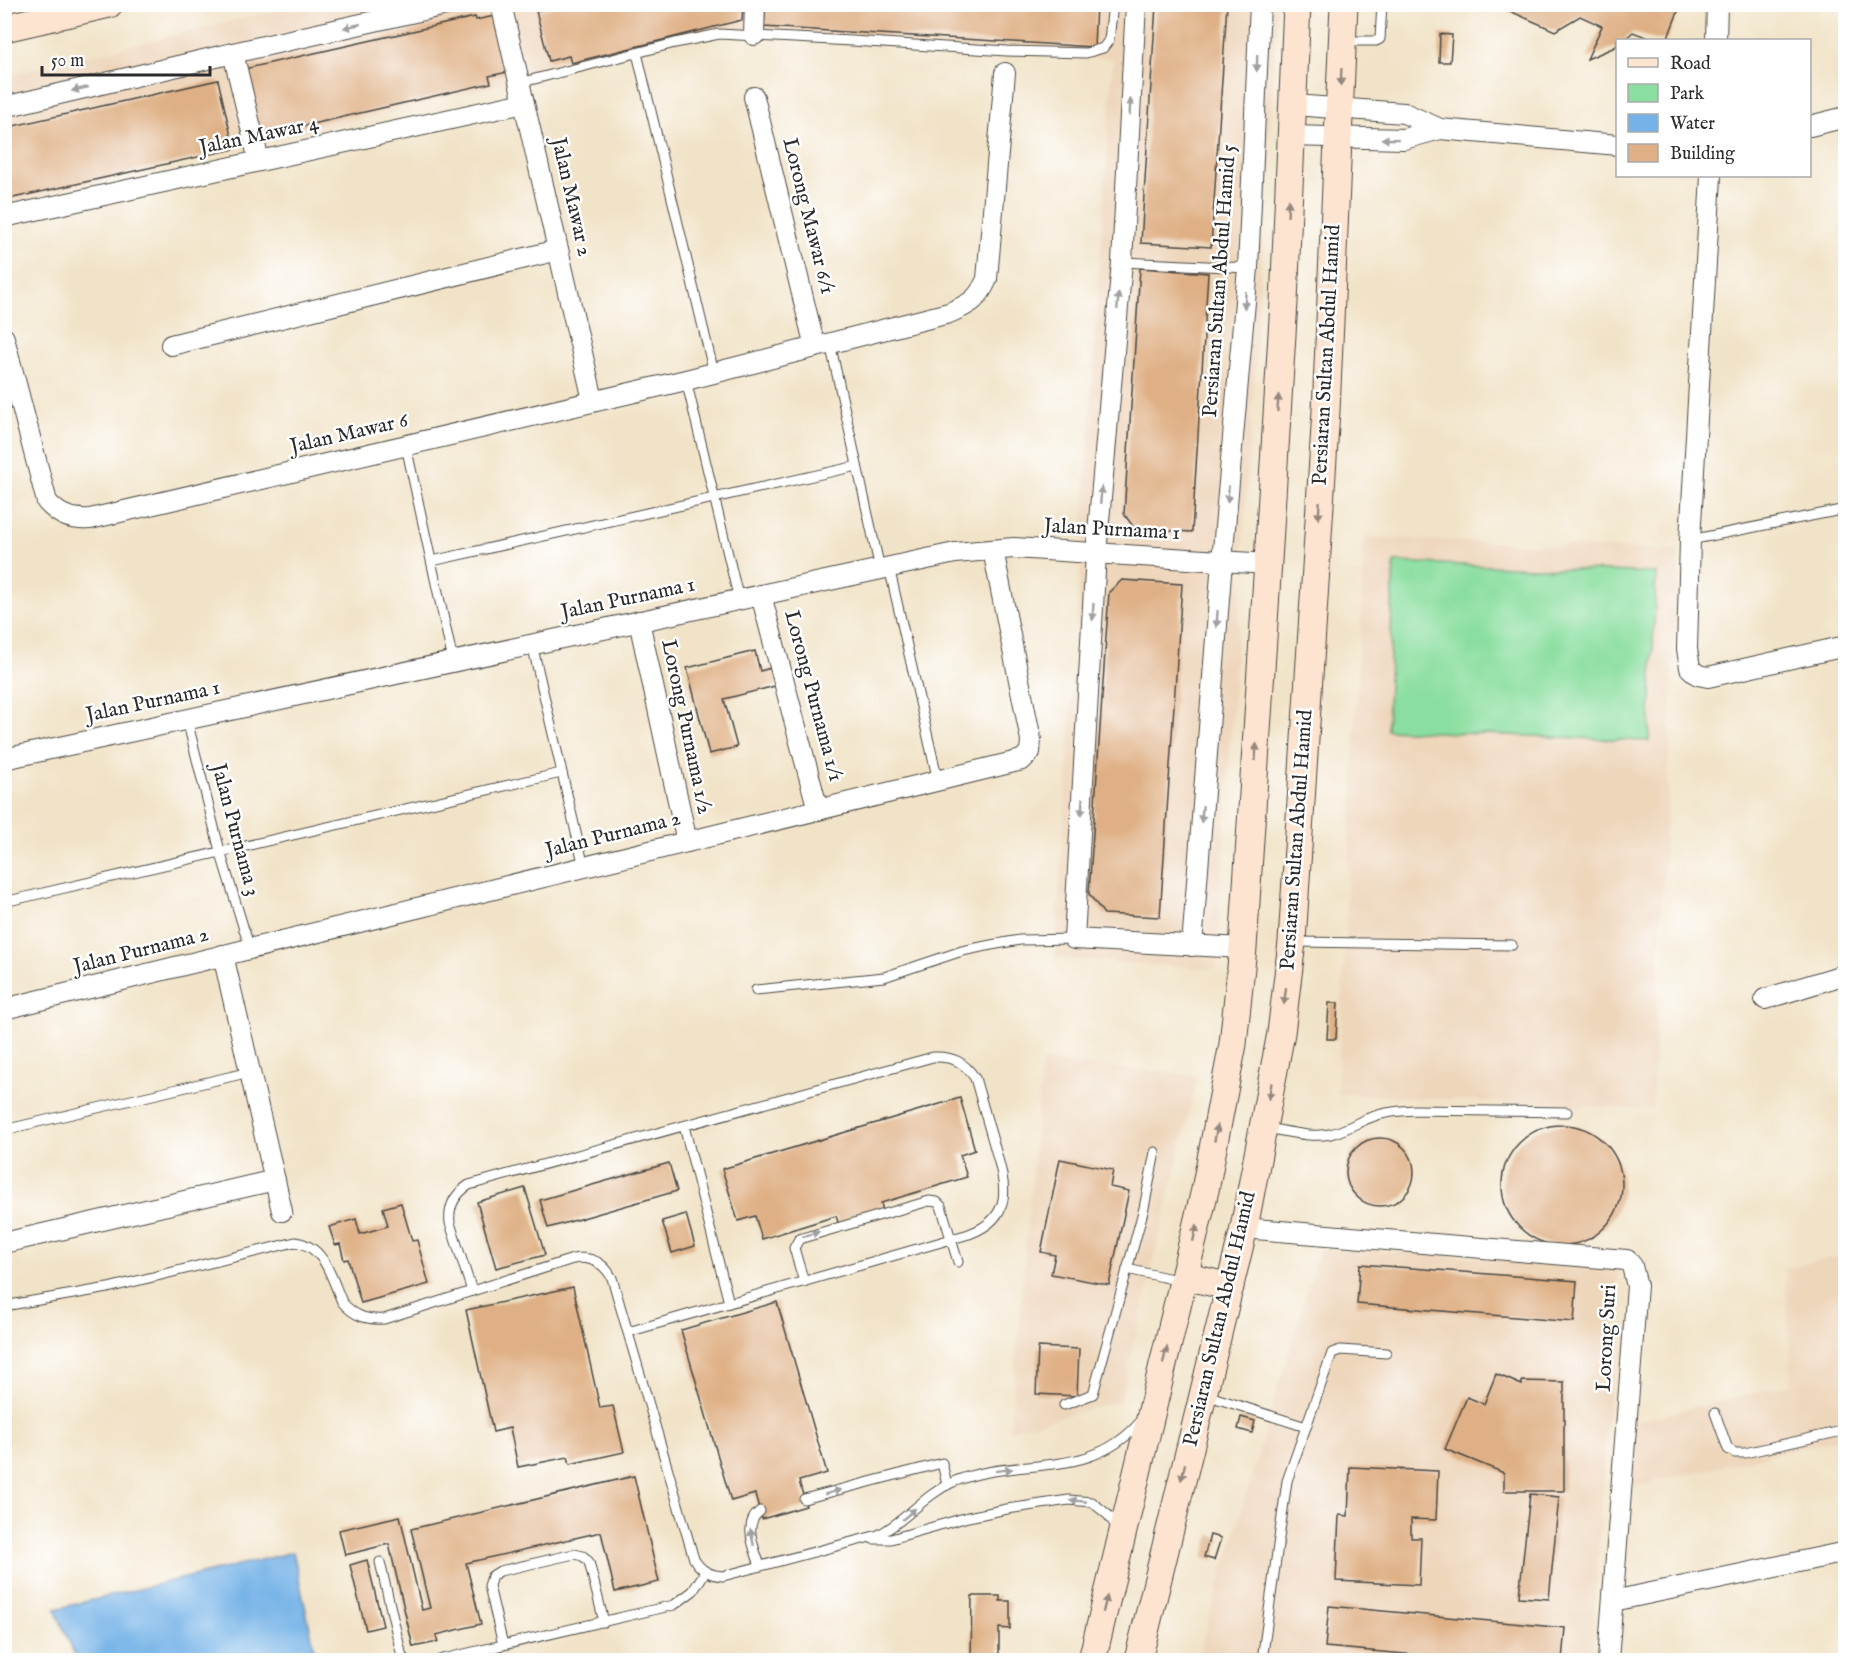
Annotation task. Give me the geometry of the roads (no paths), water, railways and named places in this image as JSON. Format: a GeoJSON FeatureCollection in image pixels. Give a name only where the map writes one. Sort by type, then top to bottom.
{"type":"FeatureCollection","features":[{"type":"Feature","properties":{"kind":"main road"},"geometry":{"type":"LineString","coordinates":[[4,28],[109,4]]}},
{"type":"Feature","properties":{"kind":"main road","name":"Persiaran Sultan Abdul Hamid"},"geometry":{"type":"LineString","coordinates":[[1092,1660],[1205,1190],[1233,1044],[1243,948],[1268,564],[1284,302],[1297,4]]}},
{"type":"Feature","properties":{"kind":"main road","name":"Persiaran Sultan Abdul Hamid"},"geometry":{"type":"LineString","coordinates":[[1138,1660],[1244,1228],[1281,1033],[1292,942],[1326,411],[1344,4]]}},
{"type":"Feature","properties":{"kind":"main road"},"geometry":{"type":"LineString","coordinates":[[1184,1279],[1230,1287]]}},
{"type":"Feature","properties":{"kind":"street"},"geometry":{"type":"LineString","coordinates":[[4,107],[233,52],[450,4]]}},
{"type":"Feature","properties":{"kind":"street","name":"Jalan Mawar 2"},"geometry":{"type":"LineString","coordinates":[[501,4],[593,400]]}},
{"type":"Feature","properties":{"kind":"street"},"geometry":{"type":"LineString","coordinates":[[754,35],[755,4]]}},
{"type":"Feature","properties":{"kind":"street"},"geometry":{"type":"LineString","coordinates":[[1136,4],[1122,262],[1096,554],[1074,939],[1243,948]]}},
{"type":"Feature","properties":{"kind":"street","name":"Persiaran Sultan Abdul Hamid 5"},"geometry":{"type":"LineString","coordinates":[[1192,946],[1248,268],[1260,4]]}},
{"type":"Feature","properties":{"kind":"street"},"geometry":{"type":"LineString","coordinates":[[1716,39],[1717,4]]}},
{"type":"Feature","properties":{"kind":"street"},"geometry":{"type":"LineString","coordinates":[[233,52],[259,161]]}},
{"type":"Feature","properties":{"kind":"street","name":"Jalan Mawar 6"},"geometry":{"type":"LineString","coordinates":[[4,338],[47,502],[55,510],[74,519],[90,519],[686,380],[949,313],[962,308],[980,294],[987,279],[1005,73]]}},
{"type":"Feature","properties":{"kind":"street","name":"Lorong Mawar 6/1"},"geometry":{"type":"LineString","coordinates":[[754,97],[823,345]]}},
{"type":"Feature","properties":{"kind":"street","name":"Jalan Mawar 4"},"geometry":{"type":"LineString","coordinates":[[4,217],[524,103]]}},
{"type":"Feature","properties":{"kind":"street"},"geometry":{"type":"LineString","coordinates":[[1293,105],[1404,113],[1440,129],[1616,145]]}},
{"type":"Feature","properties":{"kind":"street"},"geometry":{"type":"LineString","coordinates":[[1811,126],[1845,117]]}},
{"type":"Feature","properties":{"kind":"street"},"geometry":{"type":"LineString","coordinates":[[1291,136],[1404,139],[1440,129]]}},
{"type":"Feature","properties":{"kind":"street"},"geometry":{"type":"LineString","coordinates":[[1711,177],[1690,540],[1687,649],[1690,668],[1698,675],[1708,677],[1845,646]]}},
{"type":"Feature","properties":{"kind":"street"},"geometry":{"type":"LineString","coordinates":[[171,345],[558,250]]}},
{"type":"Feature","properties":{"kind":"street","name":"Jalan Purnama 1"},"geometry":{"type":"LineString","coordinates":[[4,759],[955,553],[1014,549],[1268,564]]}},
{"type":"Feature","properties":{"kind":"street","name":"Jalan Purnama 2"},"geometry":{"type":"LineString","coordinates":[[6,1002],[250,949],[1022,760],[1030,752],[1030,740],[993,550]]}},
{"type":"Feature","properties":{"kind":"street","name":"Lorong Purnama 1/1"},"geometry":{"type":"LineString","coordinates":[[761,595],[818,810]]}},
{"type":"Feature","properties":{"kind":"street","name":"Lorong Purnama 1/2"},"geometry":{"type":"LineString","coordinates":[[639,621],[687,842]]}},
{"type":"Feature","properties":{"kind":"street"},"geometry":{"type":"LineString","coordinates":[[223,955],[282,1211]]}},
{"type":"Feature","properties":{"kind":"street"},"geometry":{"type":"LineString","coordinates":[[1764,999],[1845,974]]}},
{"type":"Feature","properties":{"kind":"street"},"geometry":{"type":"LineString","coordinates":[[4,1243],[275,1180]]}},
{"type":"Feature","properties":{"kind":"street","name":"Lorong Suri"},"geometry":{"type":"LineString","coordinates":[[1244,1228],[1627,1260],[1632,1266],[1637,1286],[1608,1660]]}},
{"type":"Feature","properties":{"kind":"street"},"geometry":{"type":"LineString","coordinates":[[1613,1601],[1845,1552]]}},
{"type":"Feature","properties":{"kind":"lane"},"geometry":{"type":"LineString","coordinates":[[519,83],[719,34],[1007,51],[1086,53],[1102,48],[1109,39],[1113,4]]}},
{"type":"Feature","properties":{"kind":"lane"},"geometry":{"type":"LineString","coordinates":[[1343,41],[1380,39],[1382,4]]}},
{"type":"Feature","properties":{"kind":"lane"},"geometry":{"type":"LineString","coordinates":[[638,52],[714,373]]}},
{"type":"Feature","properties":{"kind":"lane"},"geometry":{"type":"LineString","coordinates":[[1122,262],[1248,268]]}},
{"type":"Feature","properties":{"kind":"lane"},"geometry":{"type":"LineString","coordinates":[[823,345],[884,568],[938,781]]}},
{"type":"Feature","properties":{"kind":"lane"},"geometry":{"type":"LineString","coordinates":[[686,380],[739,600]]}},
{"type":"Feature","properties":{"kind":"lane"},"geometry":{"type":"LineString","coordinates":[[406,446],[453,661]]}},
{"type":"Feature","properties":{"kind":"lane"},"geometry":{"type":"LineString","coordinates":[[432,561],[857,466]]}},
{"type":"Feature","properties":{"kind":"lane"},"geometry":{"type":"LineString","coordinates":[[1690,540],[1845,509]]}},
{"type":"Feature","properties":{"kind":"lane"},"geometry":{"type":"LineString","coordinates":[[532,644],[584,867]]}},
{"type":"Feature","properties":{"kind":"lane","name":"Jalan Purnama 3"},"geometry":{"type":"LineString","coordinates":[[187,720],[220,851],[250,949]]}},
{"type":"Feature","properties":{"kind":"lane"},"geometry":{"type":"LineString","coordinates":[[4,902],[561,773]]}},
{"type":"Feature","properties":{"kind":"lane"},"geometry":{"type":"LineString","coordinates":[[756,990],[884,977],[962,951],[1020,940],[1074,939]]}},
{"type":"Feature","properties":{"kind":"lane"},"geometry":{"type":"LineString","coordinates":[[1292,942],[1512,945]]}},
{"type":"Feature","properties":{"kind":"lane"},"geometry":{"type":"LineString","coordinates":[[472,1292],[450,1222],[451,1207],[460,1191],[469,1185],[933,1057],[951,1058],[968,1067],[975,1078],[1005,1183],[1002,1206],[989,1224],[980,1230],[951,1240],[628,1332]]}},
{"type":"Feature","properties":{"kind":"lane"},"geometry":{"type":"LineString","coordinates":[[4,1130],[250,1072]]}},
{"type":"Feature","properties":{"kind":"lane"},"geometry":{"type":"LineString","coordinates":[[1263,1128],[1314,1135],[1328,1134],[1370,1117],[1415,1110],[1567,1112]]}},
{"type":"Feature","properties":{"kind":"lane"},"geometry":{"type":"LineString","coordinates":[[684,1126],[729,1303]]}},
{"type":"Feature","properties":{"kind":"lane"},"geometry":{"type":"LineString","coordinates":[[1064,1405],[1093,1394],[1144,1208],[1155,1152]]}},
{"type":"Feature","properties":{"kind":"lane"},"geometry":{"type":"LineString","coordinates":[[804,1282],[794,1248],[799,1239],[929,1201],[939,1203],[958,1262]]}},
{"type":"Feature","properties":{"kind":"lane"},"geometry":{"type":"LineString","coordinates":[[4,1306],[108,1288],[295,1242],[311,1246],[319,1252],[342,1302],[348,1308],[362,1317],[384,1319],[573,1259],[591,1259],[599,1262],[609,1272],[694,1559],[705,1572],[723,1576],[867,1539],[889,1530],[936,1491],[947,1485],[985,1473],[1072,1461],[1103,1452],[1130,1434],[1141,1421],[1156,1392]]}},
{"type":"Feature","properties":{"kind":"lane"},"geometry":{"type":"LineString","coordinates":[[1127,1269],[1184,1279]]}},
{"type":"Feature","properties":{"kind":"lane"},"geometry":{"type":"LineString","coordinates":[[1262,1660],[1287,1481],[1332,1353],[1340,1350],[1386,1353]]}},
{"type":"Feature","properties":{"kind":"lane"},"geometry":{"type":"LineString","coordinates":[[1202,1394],[1306,1427]]}},
{"type":"Feature","properties":{"kind":"lane"},"geometry":{"type":"LineString","coordinates":[[1715,1413],[1728,1449],[1735,1453],[1745,1453],[1845,1430]]}},
{"type":"Feature","properties":{"kind":"lane"},"geometry":{"type":"LineString","coordinates":[[804,1499],[942,1463],[947,1485]]}},
{"type":"Feature","properties":{"kind":"lane"},"geometry":{"type":"LineString","coordinates":[[867,1539],[891,1539],[968,1517],[1069,1500],[1092,1502],[1108,1515],[1122,1534]]}},
{"type":"Feature","properties":{"kind":"lane"},"geometry":{"type":"LineString","coordinates":[[760,1511],[754,1515],[750,1526],[760,1566]]}},
{"type":"Feature","properties":{"kind":"lane"},"geometry":{"type":"LineString","coordinates":[[503,1645],[489,1580],[495,1572],[511,1568],[574,1554],[583,1556],[589,1562],[603,1622]]}},
{"type":"Feature","properties":{"kind":"lane"},"geometry":{"type":"LineString","coordinates":[[380,1562],[402,1657],[406,1660]]}},
{"type":"Feature","properties":{"kind":"lane"},"geometry":{"type":"LineString","coordinates":[[439,1660],[674,1605],[693,1591],[705,1572]]}},
{"type":"Feature","properties":{"kind":"water"},"geometry":{"type":"Polygon","coordinates":[[[293,1552],[317,1660],[77,1660],[55,1609],[293,1552]]]}}]}
